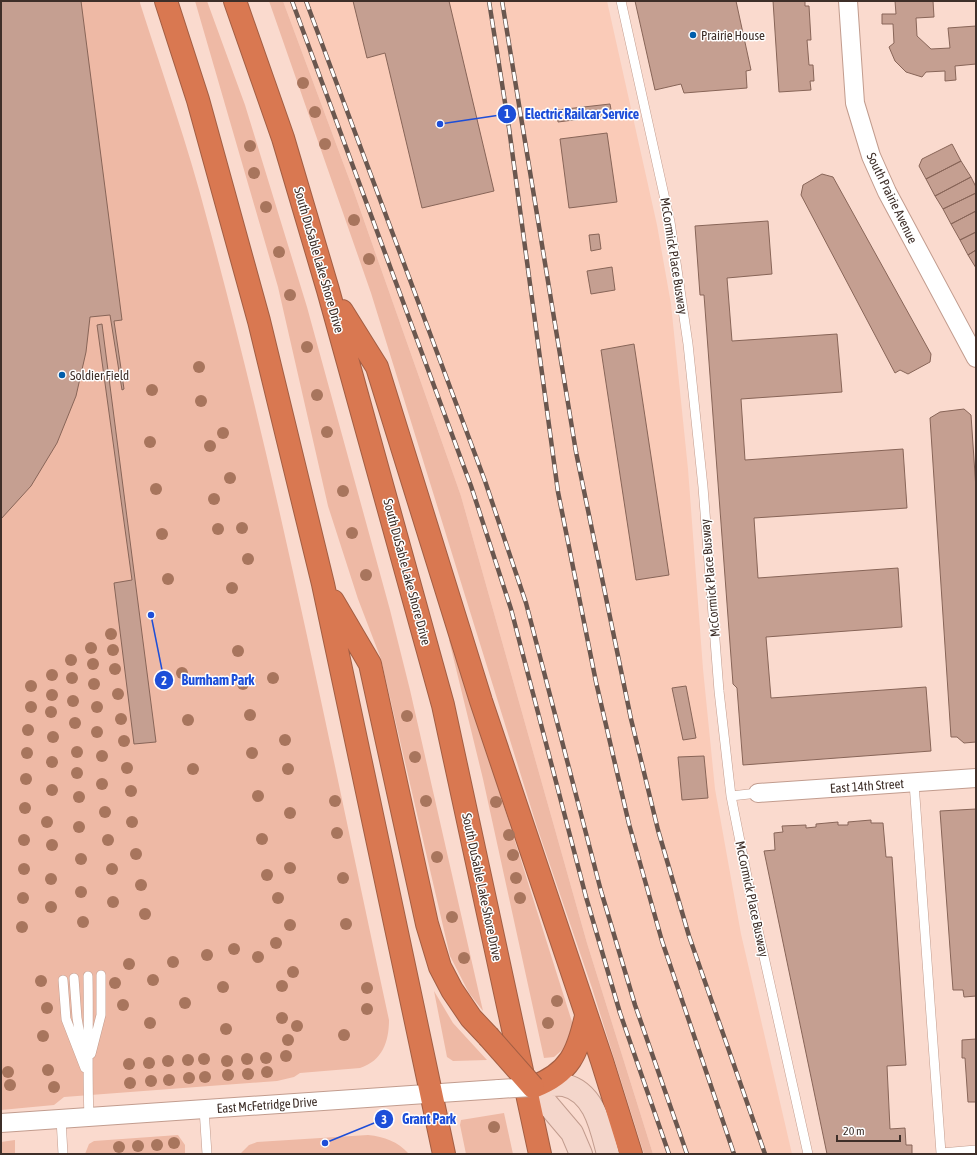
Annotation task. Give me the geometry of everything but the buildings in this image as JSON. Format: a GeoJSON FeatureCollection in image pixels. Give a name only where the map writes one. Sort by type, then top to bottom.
{"type":"FeatureCollection","features":[{"type":"Feature","properties":{"kind":"highway"},"geometry":{"type":"LineString","coordinates":[[166,1],[198,100],[259,321],[323,584],[444,1154]]}},
{"type":"Feature","properties":{"kind":"highway","name":"South DuSable Lake Shore Drive"},"geometry":{"type":"LineString","coordinates":[[235,1],[283,138],[328,290],[443,705],[540,1154]]}},
{"type":"Feature","properties":{"kind":"highway"},"geometry":{"type":"LineString","coordinates":[[328,290],[377,367],[481,701],[631,1154]]}},
{"type":"Feature","properties":{"kind":"highway"},"geometry":{"type":"LineString","coordinates":[[323,584],[370,664],[427,924],[440,967],[452,990],[471,1018],[488,1036],[544,1084],[563,1070],[571,1059],[582,1033],[586,1016]]}},
{"type":"Feature","properties":{"kind":"main road"},"geometry":{"type":"LineString","coordinates":[[582,1154],[572,1133],[557,1116],[544,1084],[562,1085],[574,1088],[590,1103],[596,1114],[608,1154]]}},
{"type":"Feature","properties":{"kind":"street","name":"South Prairie Avenue"},"geometry":{"type":"LineString","coordinates":[[848,1],[855,103],[871,156],[887,192],[976,358]]}},
{"type":"Feature","properties":{"kind":"street","name":"East 14th Street"},"geometry":{"type":"LineString","coordinates":[[758,794],[976,778]]}},
{"type":"Feature","properties":{"kind":"street","name":"East McFetridge Drive"},"geometry":{"type":"LineString","coordinates":[[1,1123],[431,1094],[544,1084]]}},
{"type":"Feature","properties":{"kind":"lane","name":"McCormick Place Busway"},"geometry":{"type":"LineString","coordinates":[[621,1],[670,222],[688,344],[703,487],[719,691],[731,796],[754,912],[808,1154]]}},
{"type":"Feature","properties":{"kind":"lane"},"geometry":{"type":"LineString","coordinates":[[914,783],[941,1153],[976,1150]]}},
{"type":"Feature","properties":{"kind":"lane"},"geometry":{"type":"LineString","coordinates":[[731,796],[758,794]]}},
{"type":"Feature","properties":{"kind":"lane"},"geometry":{"type":"LineString","coordinates":[[87,1073],[101,1015],[101,975]]}},
{"type":"Feature","properties":{"kind":"lane"},"geometry":{"type":"LineString","coordinates":[[88,976],[89,1016],[87,1073],[89,1117]]}},
{"type":"Feature","properties":{"kind":"lane"},"geometry":{"type":"LineString","coordinates":[[74,978],[77,1018],[87,1073]]}},
{"type":"Feature","properties":{"kind":"lane"},"geometry":{"type":"LineString","coordinates":[[62,980],[66,1019],[87,1073]]}},
{"type":"Feature","properties":{"kind":"lane"},"geometry":{"type":"LineString","coordinates":[[204,1109],[207,1154]]}},
{"type":"Feature","properties":{"kind":"lane"},"geometry":{"type":"LineString","coordinates":[[61,1119],[63,1154]]}},
{"type":"Feature","properties":{"kind":"shaded area"},"geometry":{"type":"Polygon","coordinates":[[[1,1],[140,1],[200,192],[258,418],[303,618],[389,1020],[388,1036],[383,1050],[374,1061],[360,1068],[300,1073],[294,1077],[277,1081],[64,1097],[54,1105],[1,1110],[1,1]]]}},
{"type":"Feature","properties":{"kind":"shaded area"},"geometry":{"type":"Polygon","coordinates":[[[195,1],[207,1],[245,105],[307,307],[390,610],[410,690],[483,1011],[469,993],[450,956],[381,659],[358,599],[328,506],[278,287],[195,1]]]}},
{"type":"Feature","properties":{"kind":"shaded area"},"geometry":{"type":"Polygon","coordinates":[[[269,1],[283,1],[354,192],[461,496],[587,943],[653,1154],[644,1154],[592,988],[537,827],[371,293],[269,1]]]}},
{"type":"Feature","properties":{"kind":"shaded area"},"geometry":{"type":"Polygon","coordinates":[[[283,1],[607,1],[657,225],[671,304],[688,469],[703,669],[715,789],[741,934],[792,1154],[653,1154],[587,943],[461,496],[354,192],[283,1]]]}},
{"type":"Feature","properties":{"kind":"shaded area"},"geometry":{"type":"Polygon","coordinates":[[[451,639],[573,1025],[568,1045],[554,1057],[544,1058],[483,779],[449,640],[451,639]]]}},
{"type":"Feature","properties":{"kind":"shaded area"},"geometry":{"type":"Polygon","coordinates":[[[434,991],[453,1023],[487,1060],[453,1061],[447,1057],[434,991]]]}},
{"type":"Feature","properties":{"kind":"shaded area"},"geometry":{"type":"Polygon","coordinates":[[[504,1113],[513,1154],[466,1154],[460,1125],[461,1120],[504,1113]]]}},
{"type":"Feature","properties":{"kind":"shaded area"},"geometry":{"type":"Polygon","coordinates":[[[178,1135],[185,1145],[185,1154],[85,1154],[89,1144],[94,1141],[178,1135]]]}},
{"type":"Feature","properties":{"kind":"shaded area"},"geometry":{"type":"Polygon","coordinates":[[[368,1135],[390,1140],[409,1154],[240,1154],[249,1145],[257,1142],[368,1135]]]}},
{"type":"Feature","properties":{"kind":"shaded area"},"geometry":{"type":"Polygon","coordinates":[[[15,1140],[15,1154],[1,1154],[1,1142],[15,1140]]]}},
{"type":"Feature","properties":{"kind":"railway"},"geometry":{"type":"LineString","coordinates":[[292,1],[471,486],[511,609],[586,897],[620,1013],[669,1154]]}},
{"type":"Feature","properties":{"kind":"railway"},"geometry":{"type":"LineString","coordinates":[[306,1],[485,481],[526,603],[601,891],[635,1005],[687,1154]]}},
{"type":"Feature","properties":{"kind":"railway"},"geometry":{"type":"LineString","coordinates":[[489,1],[509,128],[558,492],[596,682],[629,824],[662,941],[734,1154]]}},
{"type":"Feature","properties":{"kind":"railway"},"geometry":{"type":"LineString","coordinates":[[502,1],[576,452],[631,719],[658,830],[689,936],[765,1154]]}},
{"type":"Feature","properties":{"kind":"place","name":"Prairie House"},"geometry":{"type":"Point","coordinates":[693,35]}},
{"type":"Feature","properties":{"kind":"place","name":"Electric Railcar Service"},"geometry":{"type":"Point","coordinates":[440,124]}},
{"type":"Feature","properties":{"kind":"place","name":"Soldier Field"},"geometry":{"type":"Point","coordinates":[62,375]}},
{"type":"Feature","properties":{"kind":"place","name":"Burnham Park"},"geometry":{"type":"Point","coordinates":[151,615]}},
{"type":"Feature","properties":{"kind":"place","name":"Grant Park"},"geometry":{"type":"Point","coordinates":[325,1143]}}]}
